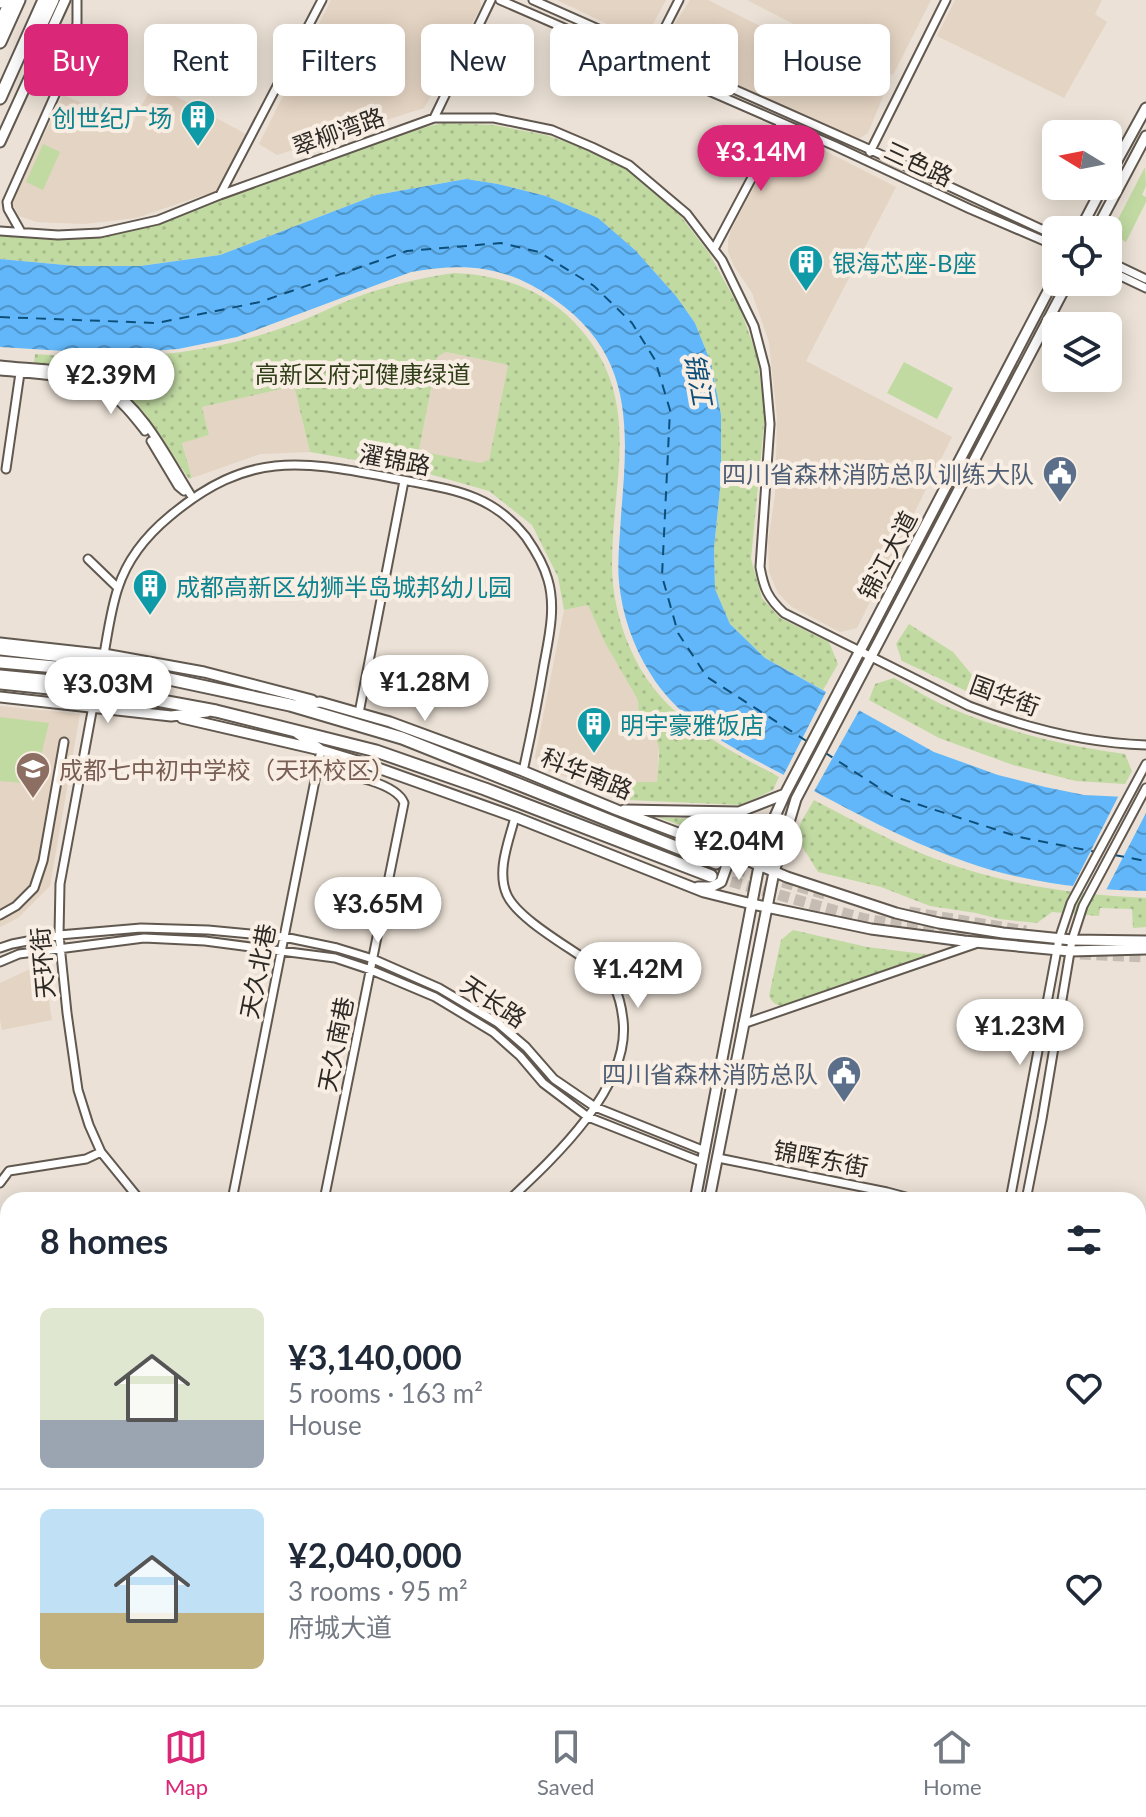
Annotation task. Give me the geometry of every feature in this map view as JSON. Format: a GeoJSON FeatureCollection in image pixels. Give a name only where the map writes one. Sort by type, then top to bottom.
{"type":"FeatureCollection","features":[{"type":"Feature","properties":{"kind":"highway"},"geometry":{"type":"LineString","coordinates":[[0,24],[11,0]]}},
{"type":"Feature","properties":{"kind":"highway"},"geometry":{"type":"LineString","coordinates":[[0,42],[19,0]]}},
{"type":"Feature","properties":{"kind":"highway"},"geometry":{"type":"LineString","coordinates":[[0,98],[44,0]]}},
{"type":"Feature","properties":{"kind":"highway"},"geometry":{"type":"LineString","coordinates":[[9,79],[26,58],[53,0]]}},
{"type":"Feature","properties":{"kind":"highway"},"geometry":{"type":"LineString","coordinates":[[0,646],[62,656],[132,674]]}},
{"type":"Feature","properties":{"kind":"highway","name":"科华南路"},"geometry":{"type":"LineString","coordinates":[[0,662],[155,676],[290,705],[402,738],[716,863]]}},
{"type":"Feature","properties":{"kind":"highway","name":"科华南路"},"geometry":{"type":"LineString","coordinates":[[0,676],[93,685],[216,711],[376,751],[485,789],[711,876]]}},
{"type":"Feature","properties":{"kind":"highway"},"geometry":{"type":"LineString","coordinates":[[0,683],[129,695]]}},
{"type":"Feature","properties":{"kind":"main road"},"geometry":{"type":"LineString","coordinates":[[0,142],[65,0]]}},
{"type":"Feature","properties":{"kind":"main road"},"geometry":{"type":"LineString","coordinates":[[1122,152],[1146,108]]}},
{"type":"Feature","properties":{"kind":"main road"},"geometry":{"type":"LineString","coordinates":[[1103,216],[1146,136]]}},
{"type":"Feature","properties":{"kind":"main road","name":"锦江大道"},"geometry":{"type":"LineString","coordinates":[[697,1192],[759,866],[772,823],[1046,296]]}},
{"type":"Feature","properties":{"kind":"main road","name":"锦江大道"},"geometry":{"type":"LineString","coordinates":[[711,1192],[774,872],[796,799],[1061,296]]}},
{"type":"Feature","properties":{"kind":"main road"},"geometry":{"type":"LineString","coordinates":[[0,646],[104,654],[204,672],[320,702]]}},
{"type":"Feature","properties":{"kind":"main road"},"geometry":{"type":"LineString","coordinates":[[104,654],[155,676]]}},
{"type":"Feature","properties":{"kind":"main road"},"geometry":{"type":"LineString","coordinates":[[0,697],[171,716],[321,750]]}},
{"type":"Feature","properties":{"kind":"main road","name":"科华南路"},"geometry":{"type":"LineString","coordinates":[[290,705],[320,702],[446,741],[774,872],[896,913],[1058,944],[1070,951],[1146,949]]}},
{"type":"Feature","properties":{"kind":"main road"},"geometry":{"type":"LineString","coordinates":[[171,716],[216,711]]}},
{"type":"Feature","properties":{"kind":"main road","name":"科华南路"},"geometry":{"type":"LineString","coordinates":[[295,731],[321,750],[515,817],[691,886],[767,908],[871,929],[978,942],[1058,944],[1072,940],[1146,941]]}},
{"type":"Feature","properties":{"kind":"main road"},"geometry":{"type":"LineString","coordinates":[[402,738],[446,741]]}},
{"type":"Feature","properties":{"kind":"main road"},"geometry":{"type":"LineString","coordinates":[[376,751],[400,775]]}},
{"type":"Feature","properties":{"kind":"main road"},"geometry":{"type":"LineString","coordinates":[[617,810],[739,812],[785,794]]}},
{"type":"Feature","properties":{"kind":"main road"},"geometry":{"type":"LineString","coordinates":[[718,848],[737,848],[772,823]]}},
{"type":"Feature","properties":{"kind":"main road"},"geometry":{"type":"LineString","coordinates":[[691,886],[711,887],[721,882],[726,868],[725,856],[718,848]]}},
{"type":"Feature","properties":{"kind":"street"},"geometry":{"type":"LineString","coordinates":[[0,213],[67,68],[77,23],[77,0]]}},
{"type":"Feature","properties":{"kind":"street"},"geometry":{"type":"LineString","coordinates":[[220,195],[322,0]]}},
{"type":"Feature","properties":{"kind":"street"},"geometry":{"type":"LineString","coordinates":[[434,118],[491,0]]}},
{"type":"Feature","properties":{"kind":"street","name":"三色路"},"geometry":{"type":"LineString","coordinates":[[500,0],[556,24]]}},
{"type":"Feature","properties":{"kind":"street","name":"三色路"},"geometry":{"type":"LineString","coordinates":[[533,0],[587,24]]}},
{"type":"Feature","properties":{"kind":"street"},"geometry":{"type":"LineString","coordinates":[[667,24],[679,0]]}},
{"type":"Feature","properties":{"kind":"street"},"geometry":{"type":"LineString","coordinates":[[866,160],[946,0]]}},
{"type":"Feature","properties":{"kind":"street","name":"三色路"},"geometry":{"type":"LineString","coordinates":[[738,91],[1042,229]]}},
{"type":"Feature","properties":{"kind":"street","name":"三色路"},"geometry":{"type":"LineString","coordinates":[[721,96],[1042,240]]}},
{"type":"Feature","properties":{"kind":"street","name":"翠柳湾路"},"geometry":{"type":"LineString","coordinates":[[0,231],[58,235],[100,233],[158,220],[434,118],[494,118],[552,130],[629,165],[687,214],[722,260],[754,326],[765,368],[770,424],[760,567],[763,586],[771,601],[784,613],[860,651]]}},
{"type":"Feature","properties":{"kind":"street"},"geometry":{"type":"LineString","coordinates":[[714,249],[781,123]]}},
{"type":"Feature","properties":{"kind":"street"},"geometry":{"type":"LineString","coordinates":[[7,202],[21,232]]}},
{"type":"Feature","properties":{"kind":"street"},"geometry":{"type":"LineString","coordinates":[[1122,268],[1146,279]]}},
{"type":"Feature","properties":{"kind":"street"},"geometry":{"type":"LineString","coordinates":[[1122,277],[1146,288]]}},
{"type":"Feature","properties":{"kind":"street"},"geometry":{"type":"LineString","coordinates":[[0,368],[60,377],[112,396],[144,430],[178,486],[192,497]]}},
{"type":"Feature","properties":{"kind":"street"},"geometry":{"type":"LineString","coordinates":[[0,368],[59,371],[103,383],[141,416],[192,497]]}},
{"type":"Feature","properties":{"kind":"street"},"geometry":{"type":"LineString","coordinates":[[6,469],[20,373]]}},
{"type":"Feature","properties":{"kind":"street","name":"濯锦路"},"geometry":{"type":"LineString","coordinates":[[104,654],[118,588],[129,563],[146,538],[192,497],[224,479],[275,465],[326,466],[470,495],[497,508],[513,522],[535,549],[549,581],[552,607],[549,633],[523,771]]}},
{"type":"Feature","properties":{"kind":"street"},"geometry":{"type":"LineString","coordinates":[[359,713],[404,481]]}},
{"type":"Feature","properties":{"kind":"street"},"geometry":{"type":"LineString","coordinates":[[88,559],[118,588]]}},
{"type":"Feature","properties":{"kind":"street","name":"国华街"},"geometry":{"type":"LineString","coordinates":[[860,651],[999,718],[1089,741],[1146,745]]}},
{"type":"Feature","properties":{"kind":"street","name":"天环街"},"geometry":{"type":"LineString","coordinates":[[93,706],[60,884],[59,935],[78,1090],[101,1152],[134,1192]]}},
{"type":"Feature","properties":{"kind":"street"},"geometry":{"type":"LineString","coordinates":[[0,915],[16,906],[34,888],[43,861],[64,742]]}},
{"type":"Feature","properties":{"kind":"street","name":"天久北巷"},"geometry":{"type":"LineString","coordinates":[[234,1192],[321,750]]}},
{"type":"Feature","properties":{"kind":"street"},"geometry":{"type":"LineString","coordinates":[[1012,1192],[1058,944],[1071,903],[1144,768]]}},
{"type":"Feature","properties":{"kind":"street","name":"天久南巷"},"geometry":{"type":"LineString","coordinates":[[317,769],[371,782],[396,792],[404,803],[326,1192]]}},
{"type":"Feature","properties":{"kind":"street"},"geometry":{"type":"LineString","coordinates":[[1028,1192],[1072,940],[1083,906],[1146,788]]}},
{"type":"Feature","properties":{"kind":"street"},"geometry":{"type":"LineString","coordinates":[[515,817],[502,876],[507,895],[516,909],[606,975],[615,985],[622,1005],[624,1028],[623,1048],[616,1069],[595,1107],[549,1163],[518,1192]]}},
{"type":"Feature","properties":{"kind":"street","name":"天长路"},"geometry":{"type":"LineString","coordinates":[[0,948],[59,935],[141,928],[284,937],[337,948],[373,959],[439,988],[498,1023],[526,1047],[554,1079],[595,1107],[704,1157]]}},
{"type":"Feature","properties":{"kind":"street","name":"天长路"},"geometry":{"type":"LineString","coordinates":[[0,962],[19,954],[144,938],[205,941],[335,958],[435,997],[493,1032],[520,1056],[543,1083],[588,1117],[704,1157]]}},
{"type":"Feature","properties":{"kind":"street"},"geometry":{"type":"LineString","coordinates":[[743,1024],[978,942]]}},
{"type":"Feature","properties":{"kind":"street"},"geometry":{"type":"LineString","coordinates":[[0,1183],[9,1171],[86,1159],[101,1152]]}},
{"type":"Feature","properties":{"kind":"street","name":"锦晖东街"},"geometry":{"type":"LineString","coordinates":[[718,1158],[887,1192]]}},
{"type":"Feature","properties":{"kind":"shaded area"},"geometry":{"type":"Polygon","coordinates":[[[331,0],[480,0],[481,7],[471,24],[421,24],[421,96],[431,96],[424,108],[277,155],[259,144],[283,96],[405,96],[405,24],[319,24],[331,0]]]}},
{"type":"Feature","properties":{"kind":"shaded area"},"geometry":{"type":"Polygon","coordinates":[[[557,0],[666,0],[653,24],[607,24],[557,0]]]}},
{"type":"Feature","properties":{"kind":"shaded area"},"geometry":{"type":"Polygon","coordinates":[[[690,0],[708,0],[756,24],[754,94],[738,87],[738,24],[674,24],[690,0]]]}},
{"type":"Feature","properties":{"kind":"shaded area"},"geometry":{"type":"Polygon","coordinates":[[[747,0],[931,0],[893,75],[890,73],[890,24],[794,24],[747,0]]]}},
{"type":"Feature","properties":{"kind":"shaded area"},"geometry":{"type":"Polygon","coordinates":[[[955,0],[1102,0],[1095,14],[1107,22],[1064,98],[937,36],[955,0]]]}},
{"type":"Feature","properties":{"kind":"shaded area","name":"创世纪广场"},"geometry":{"type":"Polygon","coordinates":[[[63,96],[132,124],[147,96],[175,96],[246,134],[216,191],[136,218],[84,224],[37,222],[19,216],[12,202],[63,96]]]}},
{"type":"Feature","properties":{"kind":"shaded area"},"geometry":{"type":"Polygon","coordinates":[[[758,96],[883,96],[868,133],[857,140],[758,96]]]}},
{"type":"Feature","properties":{"kind":"shaded area"},"geometry":{"type":"Polygon","coordinates":[[[792,134],[896,187],[806,361],[952,437],[857,628],[840,632],[792,607],[778,593],[769,572],[768,543],[775,495],[777,418],[769,342],[752,293],[728,252],[731,230],[779,139],[792,134]]]}},
{"type":"Feature","properties":{"kind":"shaded area"},"geometry":{"type":"Polygon","coordinates":[[[446,352],[508,365],[489,460],[480,464],[419,452],[437,357],[446,352]]]}},
{"type":"Feature","properties":{"kind":"shaded area"},"geometry":{"type":"Polygon","coordinates":[[[294,386],[310,452],[260,454],[192,478],[182,442],[209,435],[202,407],[294,386]]]}},
{"type":"Feature","properties":{"kind":"shaded area"},"geometry":{"type":"Polygon","coordinates":[[[588,605],[605,643],[638,700],[639,724],[651,731],[659,742],[657,782],[612,782],[608,791],[541,768],[535,757],[564,610],[588,605]]]}},
{"type":"Feature","properties":{"kind":"shaded area","name":"成都七中初中学校（天环校区）"},"geometry":{"type":"Polygon","coordinates":[[[0,706],[80,714],[50,886],[18,918],[0,927],[0,706]]]}},
{"type":"Feature","properties":{"kind":"shaded area"},"geometry":{"type":"Polygon","coordinates":[[[43,963],[52,1020],[2,1030],[0,983],[43,963]]]}},
{"type":"Feature","properties":{"kind":"green space"},"geometry":{"type":"Polygon","coordinates":[[[443,123],[494,125],[546,135],[623,166],[679,214],[709,253],[741,311],[757,356],[765,414],[751,559],[762,598],[780,618],[829,642],[838,664],[823,690],[765,658],[730,624],[715,589],[714,548],[721,479],[721,415],[711,363],[695,323],[676,296],[635,250],[597,218],[546,196],[466,179],[376,195],[220,255],[140,266],[76,266],[0,259],[0,234],[37,237],[159,223],[388,136],[443,123]]]}},
{"type":"Feature","properties":{"kind":"green space"},"geometry":{"type":"Polygon","coordinates":[[[43,144],[60,152],[43,190],[26,182],[43,144]]]}},
{"type":"Feature","properties":{"kind":"green space"},"geometry":{"type":"Polygon","coordinates":[[[1145,167],[1146,186],[1142,195],[1146,197],[1146,202],[1126,242],[1122,240],[1120,216],[1145,167]]]}},
{"type":"Feature","properties":{"kind":"green space","name":"高新区府河健康绿道"},"geometry":{"type":"Polygon","coordinates":[[[454,273],[503,280],[534,292],[574,322],[596,350],[610,379],[617,408],[620,438],[612,576],[617,608],[630,648],[657,692],[692,726],[779,777],[773,790],[741,805],[628,800],[608,791],[611,782],[657,782],[657,742],[639,724],[638,700],[605,643],[588,605],[564,610],[558,577],[532,525],[489,491],[422,472],[310,452],[294,386],[202,407],[209,435],[182,443],[192,478],[189,479],[145,414],[119,389],[83,371],[34,363],[35,354],[135,356],[231,343],[296,323],[377,290],[454,273]],[[446,352],[437,357],[419,451],[480,463],[489,460],[508,365],[446,352]]]}},
{"type":"Feature","properties":{"kind":"green space"},"geometry":{"type":"Polygon","coordinates":[[[904,362],[953,388],[937,419],[887,393],[904,362]]]}},
{"type":"Feature","properties":{"kind":"green space"},"geometry":{"type":"Polygon","coordinates":[[[909,624],[953,652],[982,687],[979,697],[902,661],[896,644],[909,624]]]}},
{"type":"Feature","properties":{"kind":"green space"},"geometry":{"type":"Polygon","coordinates":[[[894,678],[947,707],[1018,732],[1125,754],[1132,771],[1125,784],[1076,781],[1013,765],[939,738],[869,700],[875,684],[894,678]]]}},
{"type":"Feature","properties":{"kind":"green space"},"geometry":{"type":"Polygon","coordinates":[[[0,717],[49,723],[34,784],[0,781],[0,717]]]}},
{"type":"Feature","properties":{"kind":"green space"},"geometry":{"type":"Polygon","coordinates":[[[814,800],[908,848],[966,869],[1042,887],[1146,898],[1146,927],[1133,928],[1132,909],[1100,908],[1099,916],[1052,912],[1037,923],[999,919],[930,906],[881,887],[818,872],[797,838],[801,822],[814,800]]]}},
{"type":"Feature","properties":{"kind":"green space"},"geometry":{"type":"Polygon","coordinates":[[[657,817],[740,821],[747,824],[749,834],[732,843],[657,817]]]}},
{"type":"Feature","properties":{"kind":"green space"},"geometry":{"type":"Polygon","coordinates":[[[793,930],[867,947],[932,955],[781,1006],[769,996],[781,940],[793,930]]]}},
{"type":"Feature","properties":{"kind":"water","name":"锦江"},"geometry":{"type":"Polygon","coordinates":[[[466,179],[546,196],[598,218],[635,250],[676,296],[695,323],[711,363],[721,415],[721,479],[714,548],[715,589],[730,624],[765,658],[934,752],[998,775],[1045,787],[1084,795],[1146,798],[1146,891],[1048,883],[991,870],[941,853],[869,820],[758,761],[697,724],[679,709],[663,692],[638,652],[623,606],[618,566],[624,424],[613,370],[600,344],[580,321],[554,299],[520,279],[468,267],[411,272],[237,337],[178,349],[113,354],[0,347],[0,259],[76,266],[140,266],[220,255],[376,195],[466,179]]]}},
{"type":"Feature","properties":{"kind":"pier"},"geometry":{"type":"Polygon","coordinates":[[[828,688],[861,707],[812,795],[782,778],[828,688]]]}},
{"type":"Feature","properties":{"kind":"pier"},"geometry":{"type":"Polygon","coordinates":[[[1120,793],[1146,794],[1146,813],[1104,894],[1071,890],[1120,793]]]}},
{"type":"Feature","properties":{"kind":"ferry route"},"geometry":{"type":"LineString","coordinates":[[0,317],[157,323],[260,302],[407,251],[501,243],[539,252],[594,286],[632,323],[655,360],[670,410],[662,576],[678,633],[707,677],[808,742]]}},
{"type":"Feature","properties":{"kind":"ferry route"},"geometry":{"type":"LineString","coordinates":[[824,752],[892,796],[1019,837],[1096,852]]}},
{"type":"Feature","properties":{"kind":"ferry route"},"geometry":{"type":"LineString","coordinates":[[1114,855],[1146,861]]}},
{"type":"Feature","properties":{"kind":"tunnel"},"geometry":{"type":"LineString","coordinates":[[719,864],[829,895]]}},
{"type":"Feature","properties":{"kind":"tunnel"},"geometry":{"type":"LineString","coordinates":[[715,877],[865,919],[987,939]]}},
{"type":"Feature","properties":{"kind":"tunnel"},"geometry":{"type":"LineString","coordinates":[[909,912],[1026,931]]}},
{"type":"Feature","properties":{"kind":"tunnel"},"geometry":{"type":"LineString","coordinates":[[1048,945],[1094,947]]}},
{"type":"Feature","properties":{"kind":"tunnel"},"geometry":{"type":"LineString","coordinates":[[1080,954],[1146,957]]}},
{"type":"Feature","properties":{"kind":"place","name":"创世纪广场"},"geometry":{"type":"Point","coordinates":[198,148]}},
{"type":"Feature","properties":{"kind":"place","name":"银海芯座-B座"},"geometry":{"type":"Point","coordinates":[806,293]}},
{"type":"Feature","properties":{"kind":"place","name":"四川省森林消防总队训练大队"},"geometry":{"type":"Point","coordinates":[1060,504]}},
{"type":"Feature","properties":{"kind":"place","name":"成都高新区幼狮半岛城邦幼儿园"},"geometry":{"type":"Point","coordinates":[150,617]}},
{"type":"Feature","properties":{"kind":"place","name":"明宇豪雅饭店"},"geometry":{"type":"Point","coordinates":[594,755]}},
{"type":"Feature","properties":{"kind":"place","name":"成都七中初中学校（天环校区）"},"geometry":{"type":"Point","coordinates":[33,800]}},
{"type":"Feature","properties":{"kind":"place","name":"四川省森林消防总队"},"geometry":{"type":"Point","coordinates":[844,1104]}}]}
